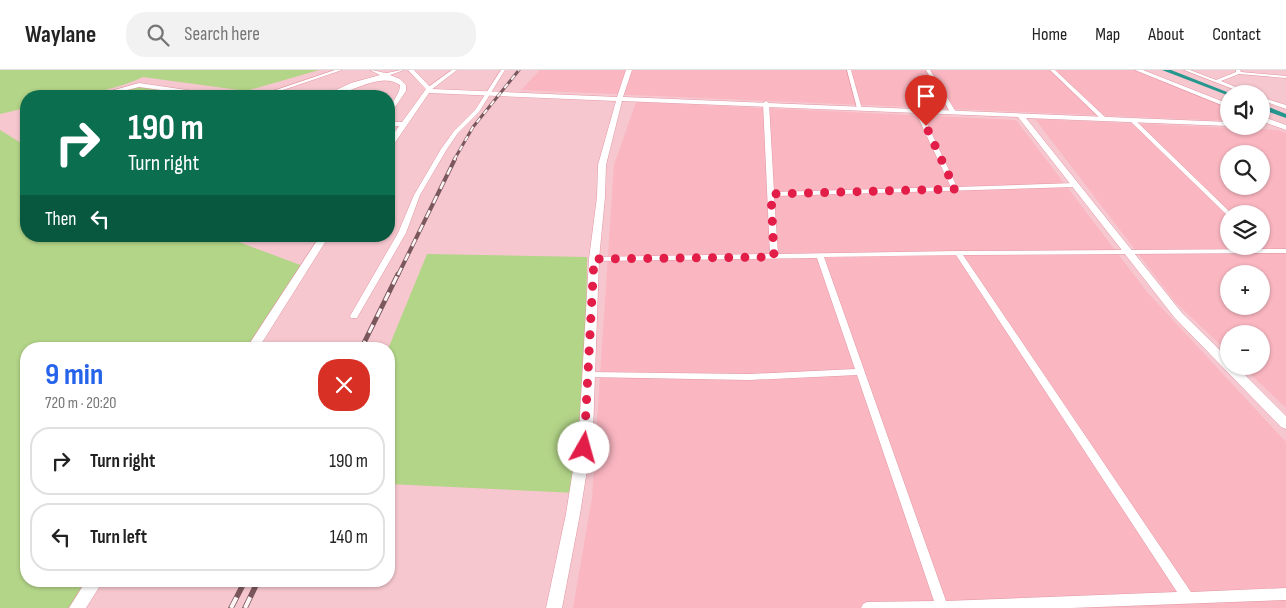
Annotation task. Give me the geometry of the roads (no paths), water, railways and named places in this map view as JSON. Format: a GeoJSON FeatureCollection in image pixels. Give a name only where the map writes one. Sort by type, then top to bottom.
{"type":"FeatureCollection","features":[{"type":"Feature","properties":{"kind":"street"},"geometry":{"type":"LineString","coordinates":[[279,90],[340,70]]}},
{"type":"Feature","properties":{"kind":"street"},"geometry":{"type":"LineString","coordinates":[[372,70],[398,80],[403,85],[403,91],[395,103]]}},
{"type":"Feature","properties":{"kind":"street"},"geometry":{"type":"LineString","coordinates":[[340,90],[353,84],[402,70]]}},
{"type":"Feature","properties":{"kind":"street"},"geometry":{"type":"LineString","coordinates":[[411,70],[428,90],[1220,124]]}},
{"type":"Feature","properties":{"kind":"street"},"geometry":{"type":"LineString","coordinates":[[395,137],[428,90],[455,70]]}},
{"type":"Feature","properties":{"kind":"street"},"geometry":{"type":"LineString","coordinates":[[354,316],[402,234],[417,195],[444,149],[456,132],[477,111],[487,93],[504,70]]}},
{"type":"Feature","properties":{"kind":"street"},"geometry":{"type":"LineString","coordinates":[[554,608],[574,514],[586,432],[594,259],[601,197],[602,165],[629,70]]}},
{"type":"Feature","properties":{"kind":"street"},"geometry":{"type":"LineString","coordinates":[[849,70],[860,108]]}},
{"type":"Feature","properties":{"kind":"street"},"geometry":{"type":"LineString","coordinates":[[928,70],[954,112]]}},
{"type":"Feature","properties":{"kind":"street"},"geometry":{"type":"LineString","coordinates":[[1052,70],[1103,118]]}},
{"type":"Feature","properties":{"kind":"street"},"geometry":{"type":"LineString","coordinates":[[1138,70],[1220,102]]}},
{"type":"Feature","properties":{"kind":"street"},"geometry":{"type":"LineString","coordinates":[[1186,70],[1227,85]]}},
{"type":"Feature","properties":{"kind":"street"},"geometry":{"type":"LineString","coordinates":[[1217,81],[1238,72],[1286,77]]}},
{"type":"Feature","properties":{"kind":"street"},"geometry":{"type":"LineString","coordinates":[[120,90],[139,85],[173,90]]}},
{"type":"Feature","properties":{"kind":"street"},"geometry":{"type":"LineString","coordinates":[[1270,101],[1286,107]]}},
{"type":"Feature","properties":{"kind":"street"},"geometry":{"type":"LineString","coordinates":[[766,103],[774,257]]}},
{"type":"Feature","properties":{"kind":"street"},"geometry":{"type":"LineString","coordinates":[[918,111],[955,189]]}},
{"type":"Feature","properties":{"kind":"street"},"geometry":{"type":"LineString","coordinates":[[1020,115],[1178,315],[1286,424]]}},
{"type":"Feature","properties":{"kind":"street"},"geometry":{"type":"LineString","coordinates":[[1132,120],[1220,205]]}},
{"type":"Feature","properties":{"kind":"street"},"geometry":{"type":"LineString","coordinates":[[1270,122],[1284,127]]}},
{"type":"Feature","properties":{"kind":"street"},"geometry":{"type":"LineString","coordinates":[[395,124],[404,124]]}},
{"type":"Feature","properties":{"kind":"street"},"geometry":{"type":"LineString","coordinates":[[1270,126],[1284,127]]}},
{"type":"Feature","properties":{"kind":"street"},"geometry":{"type":"LineString","coordinates":[[771,194],[1075,185]]}},
{"type":"Feature","properties":{"kind":"street"},"geometry":{"type":"LineString","coordinates":[[257,342],[321,242]]}},
{"type":"Feature","properties":{"kind":"street"},"geometry":{"type":"LineString","coordinates":[[594,259],[1220,250]]}},
{"type":"Feature","properties":{"kind":"street"},"geometry":{"type":"LineString","coordinates":[[1270,250],[1286,252]]}},
{"type":"Feature","properties":{"kind":"street"},"geometry":{"type":"LineString","coordinates":[[958,253],[1188,598]]}},
{"type":"Feature","properties":{"kind":"street"},"geometry":{"type":"LineString","coordinates":[[820,256],[942,607]]}},
{"type":"Feature","properties":{"kind":"street"},"geometry":{"type":"LineString","coordinates":[[589,375],[749,377],[860,372]]}},
{"type":"Feature","properties":{"kind":"street"},"geometry":{"type":"LineString","coordinates":[[77,608],[91,587]]}},
{"type":"Feature","properties":{"kind":"street"},"geometry":{"type":"LineString","coordinates":[[867,608],[942,607],[1286,594]]}},
{"type":"Feature","properties":{"kind":"waterway"},"geometry":{"type":"LineString","coordinates":[[1165,70],[1220,91]]}},
{"type":"Feature","properties":{"kind":"waterway"},"geometry":{"type":"LineString","coordinates":[[1270,110],[1286,116]]}},
{"type":"Feature","properties":{"kind":"railway"},"geometry":{"type":"LineString","coordinates":[[454,160],[473,127],[519,70]]}},
{"type":"Feature","properties":{"kind":"railway"},"geometry":{"type":"LineString","coordinates":[[398,275],[455,159]]}},
{"type":"Feature","properties":{"kind":"railway"},"geometry":{"type":"LineString","coordinates":[[364,342],[398,274]]}},
{"type":"Feature","properties":{"kind":"railway"},"geometry":{"type":"LineString","coordinates":[[231,608],[242,587]]}},
{"type":"Feature","properties":{"kind":"railway"},"geometry":{"type":"LineString","coordinates":[[245,608],[255,587]]}}]}
